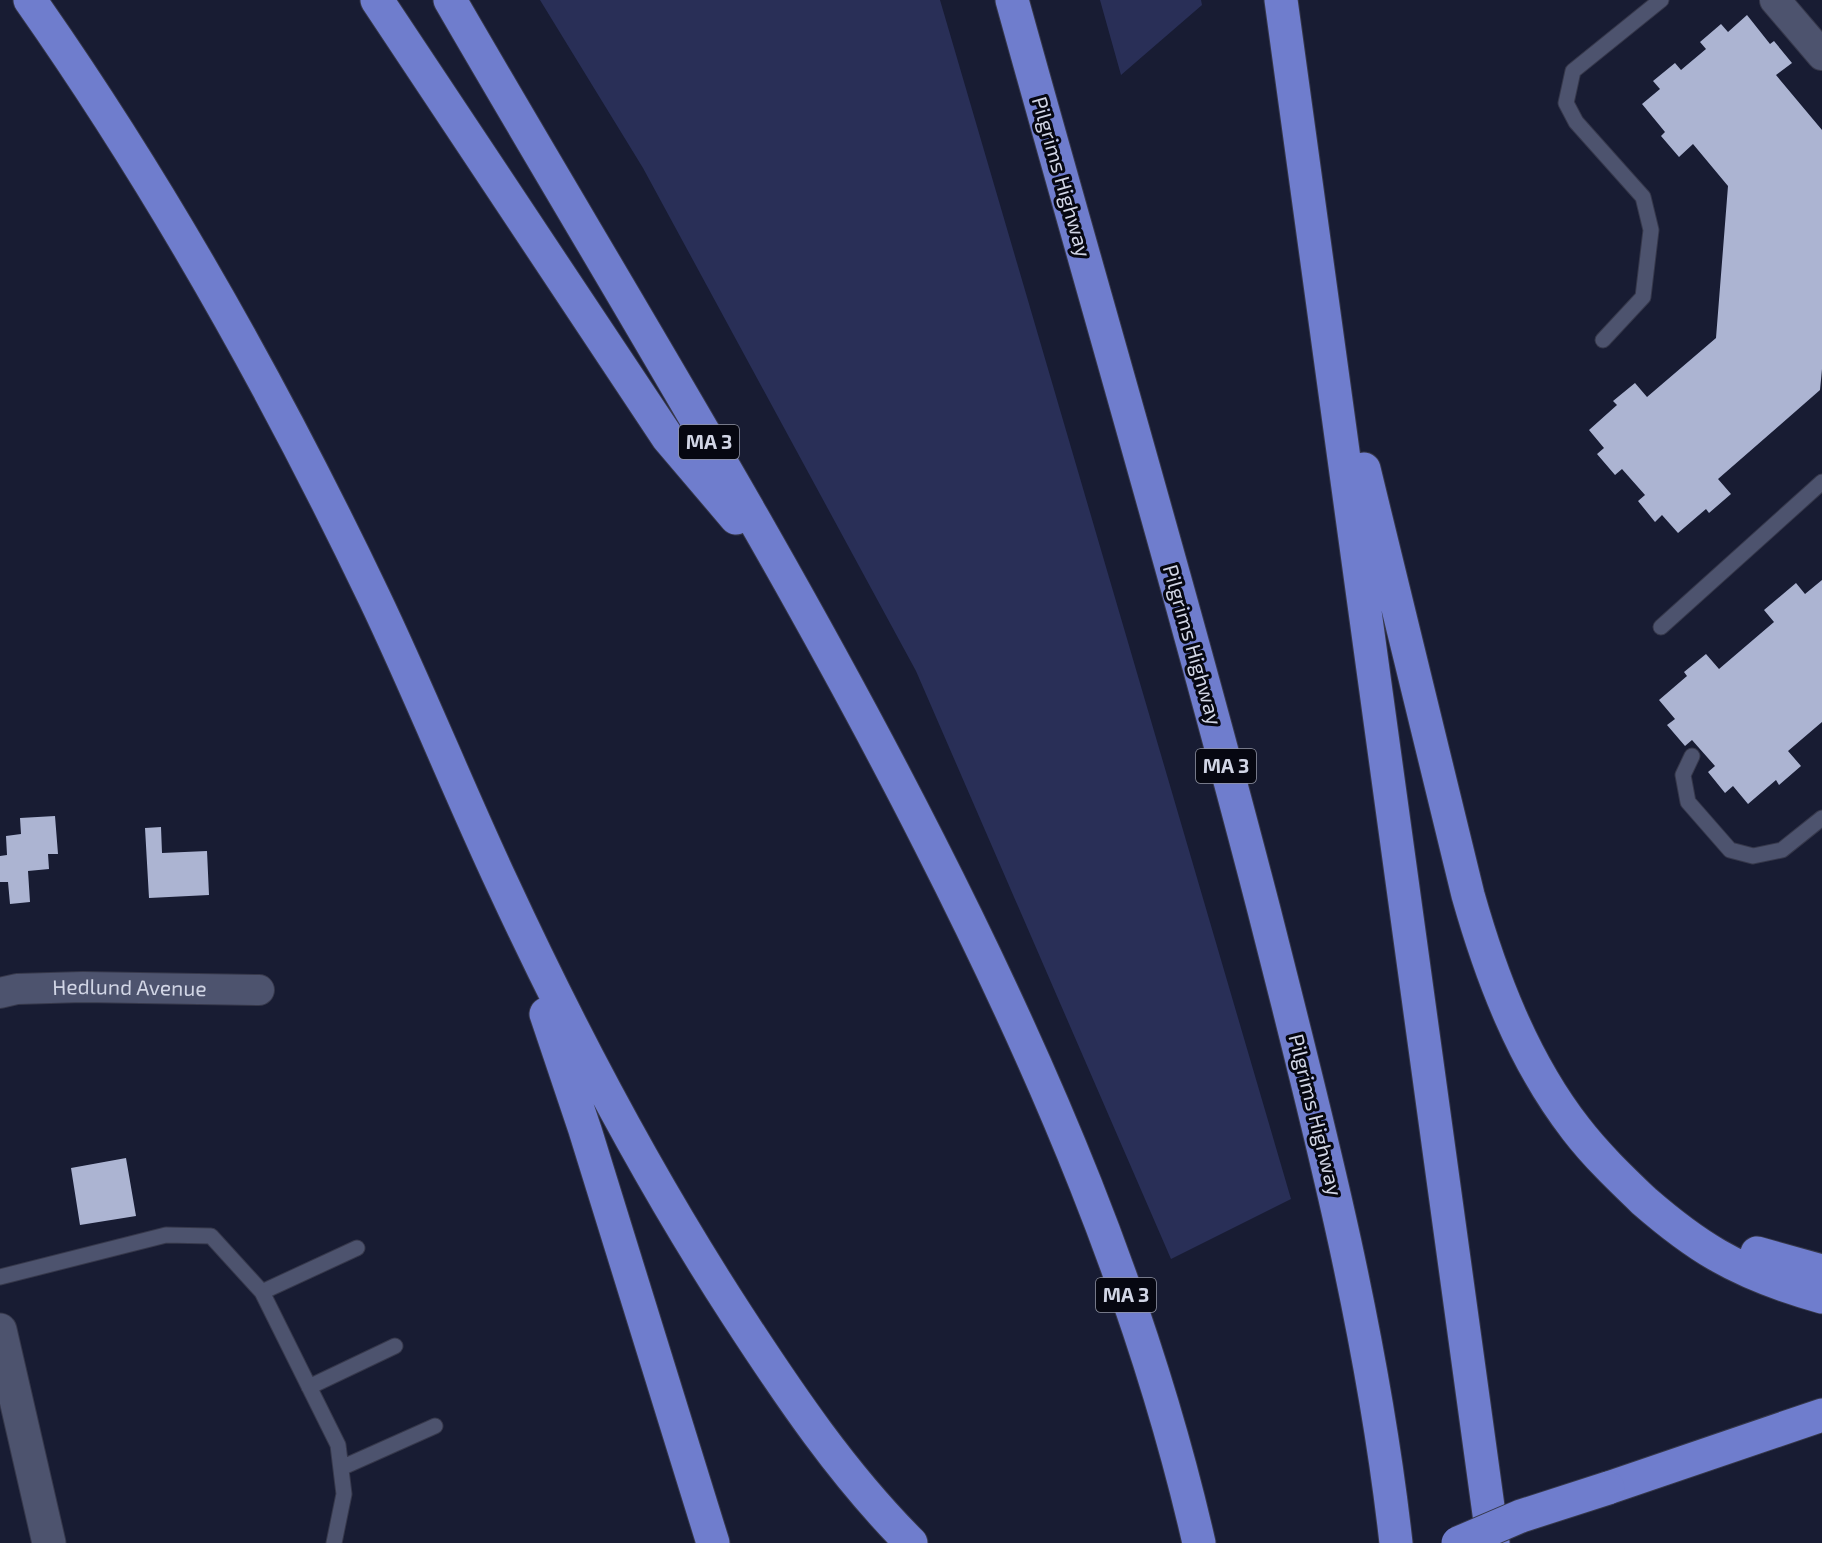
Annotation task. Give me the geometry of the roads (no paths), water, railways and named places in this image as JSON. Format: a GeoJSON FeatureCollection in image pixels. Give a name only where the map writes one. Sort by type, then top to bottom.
{"type":"FeatureCollection","features":[{"type":"Feature","properties":{"kind":"highway"},"geometry":{"type":"LineString","coordinates":[[30,0],[88,84],[148,178]]}},
{"type":"Feature","properties":{"kind":"highway"},"geometry":{"type":"LineString","coordinates":[[53,0],[148,178],[237,331],[348,543],[400,652],[505,890],[580,1045],[635,1147],[698,1253],[763,1355],[832,1453],[870,1500],[911,1543]]}},
{"type":"Feature","properties":{"kind":"highway"},"geometry":{"type":"LineString","coordinates":[[377,0],[668,438],[788,578]]}},
{"type":"Feature","properties":{"kind":"highway","name":"MA 3"},"geometry":{"type":"LineString","coordinates":[[450,0],[788,578],[889,764],[954,891],[1032,1054],[1100,1218],[1157,1386],[1174,1443],[1198,1543]]}},
{"type":"Feature","properties":{"kind":"highway","name":"Pilgrims Highway"},"geometry":{"type":"LineString","coordinates":[[1012,0],[1235,798],[1301,1057],[1358,1302],[1379,1419],[1396,1543]]}},
{"type":"Feature","properties":{"kind":"highway"},"geometry":{"type":"LineString","coordinates":[[1281,0],[1492,1543]]}},
{"type":"Feature","properties":{"kind":"highway"},"geometry":{"type":"LineString","coordinates":[[1307,191],[1340,361],[1360,449],[1477,928],[1501,993],[1529,1053],[1558,1104],[1591,1148],[1632,1190],[1693,1240],[1741,1268],[1822,1297]]}},
{"type":"Feature","properties":{"kind":"highway"},"geometry":{"type":"LineString","coordinates":[[472,816],[535,984],[571,1089],[713,1543]]}},
{"type":"Feature","properties":{"kind":"highway"},"geometry":{"type":"LineString","coordinates":[[1591,1148],[1648,1196],[1693,1224],[1727,1241],[1768,1257],[1822,1271]]}},
{"type":"Feature","properties":{"kind":"highway"},"geometry":{"type":"LineString","coordinates":[[1458,1543],[1521,1516],[1822,1415]]}},
{"type":"Feature","properties":{"kind":"highway"},"geometry":{"type":"LineString","coordinates":[[1608,1488],[1822,1433]]}},
{"type":"Feature","properties":{"kind":"street"},"geometry":{"type":"LineString","coordinates":[[1775,0],[1822,55]]}},
{"type":"Feature","properties":{"kind":"street","name":"Hedlund Avenue"},"geometry":{"type":"LineString","coordinates":[[0,993],[17,989],[83,987],[259,990]]}},
{"type":"Feature","properties":{"kind":"street"},"geometry":{"type":"LineString","coordinates":[[0,1330],[49,1543]]}},
{"type":"Feature","properties":{"kind":"lane"},"geometry":{"type":"LineString","coordinates":[[1603,340],[1643,297],[1651,230],[1643,197],[1576,122],[1566,103],[1573,71],[1653,3]]}},
{"type":"Feature","properties":{"kind":"lane"},"geometry":{"type":"LineString","coordinates":[[1661,627],[1822,482]]}},
{"type":"Feature","properties":{"kind":"lane"},"geometry":{"type":"LineString","coordinates":[[1692,756],[1683,775],[1688,802],[1730,850],[1753,856],[1782,850],[1822,818]]}},
{"type":"Feature","properties":{"kind":"lane"},"geometry":{"type":"LineString","coordinates":[[0,1277],[166,1235],[211,1236],[262,1292],[338,1445],[344,1494],[334,1543]]}},
{"type":"Feature","properties":{"kind":"lane"},"geometry":{"type":"LineString","coordinates":[[262,1292],[357,1248]]}},
{"type":"Feature","properties":{"kind":"lane"},"geometry":{"type":"LineString","coordinates":[[309,1387],[395,1346]]}},
{"type":"Feature","properties":{"kind":"lane"},"geometry":{"type":"LineString","coordinates":[[341,1468],[435,1426]]}}]}
